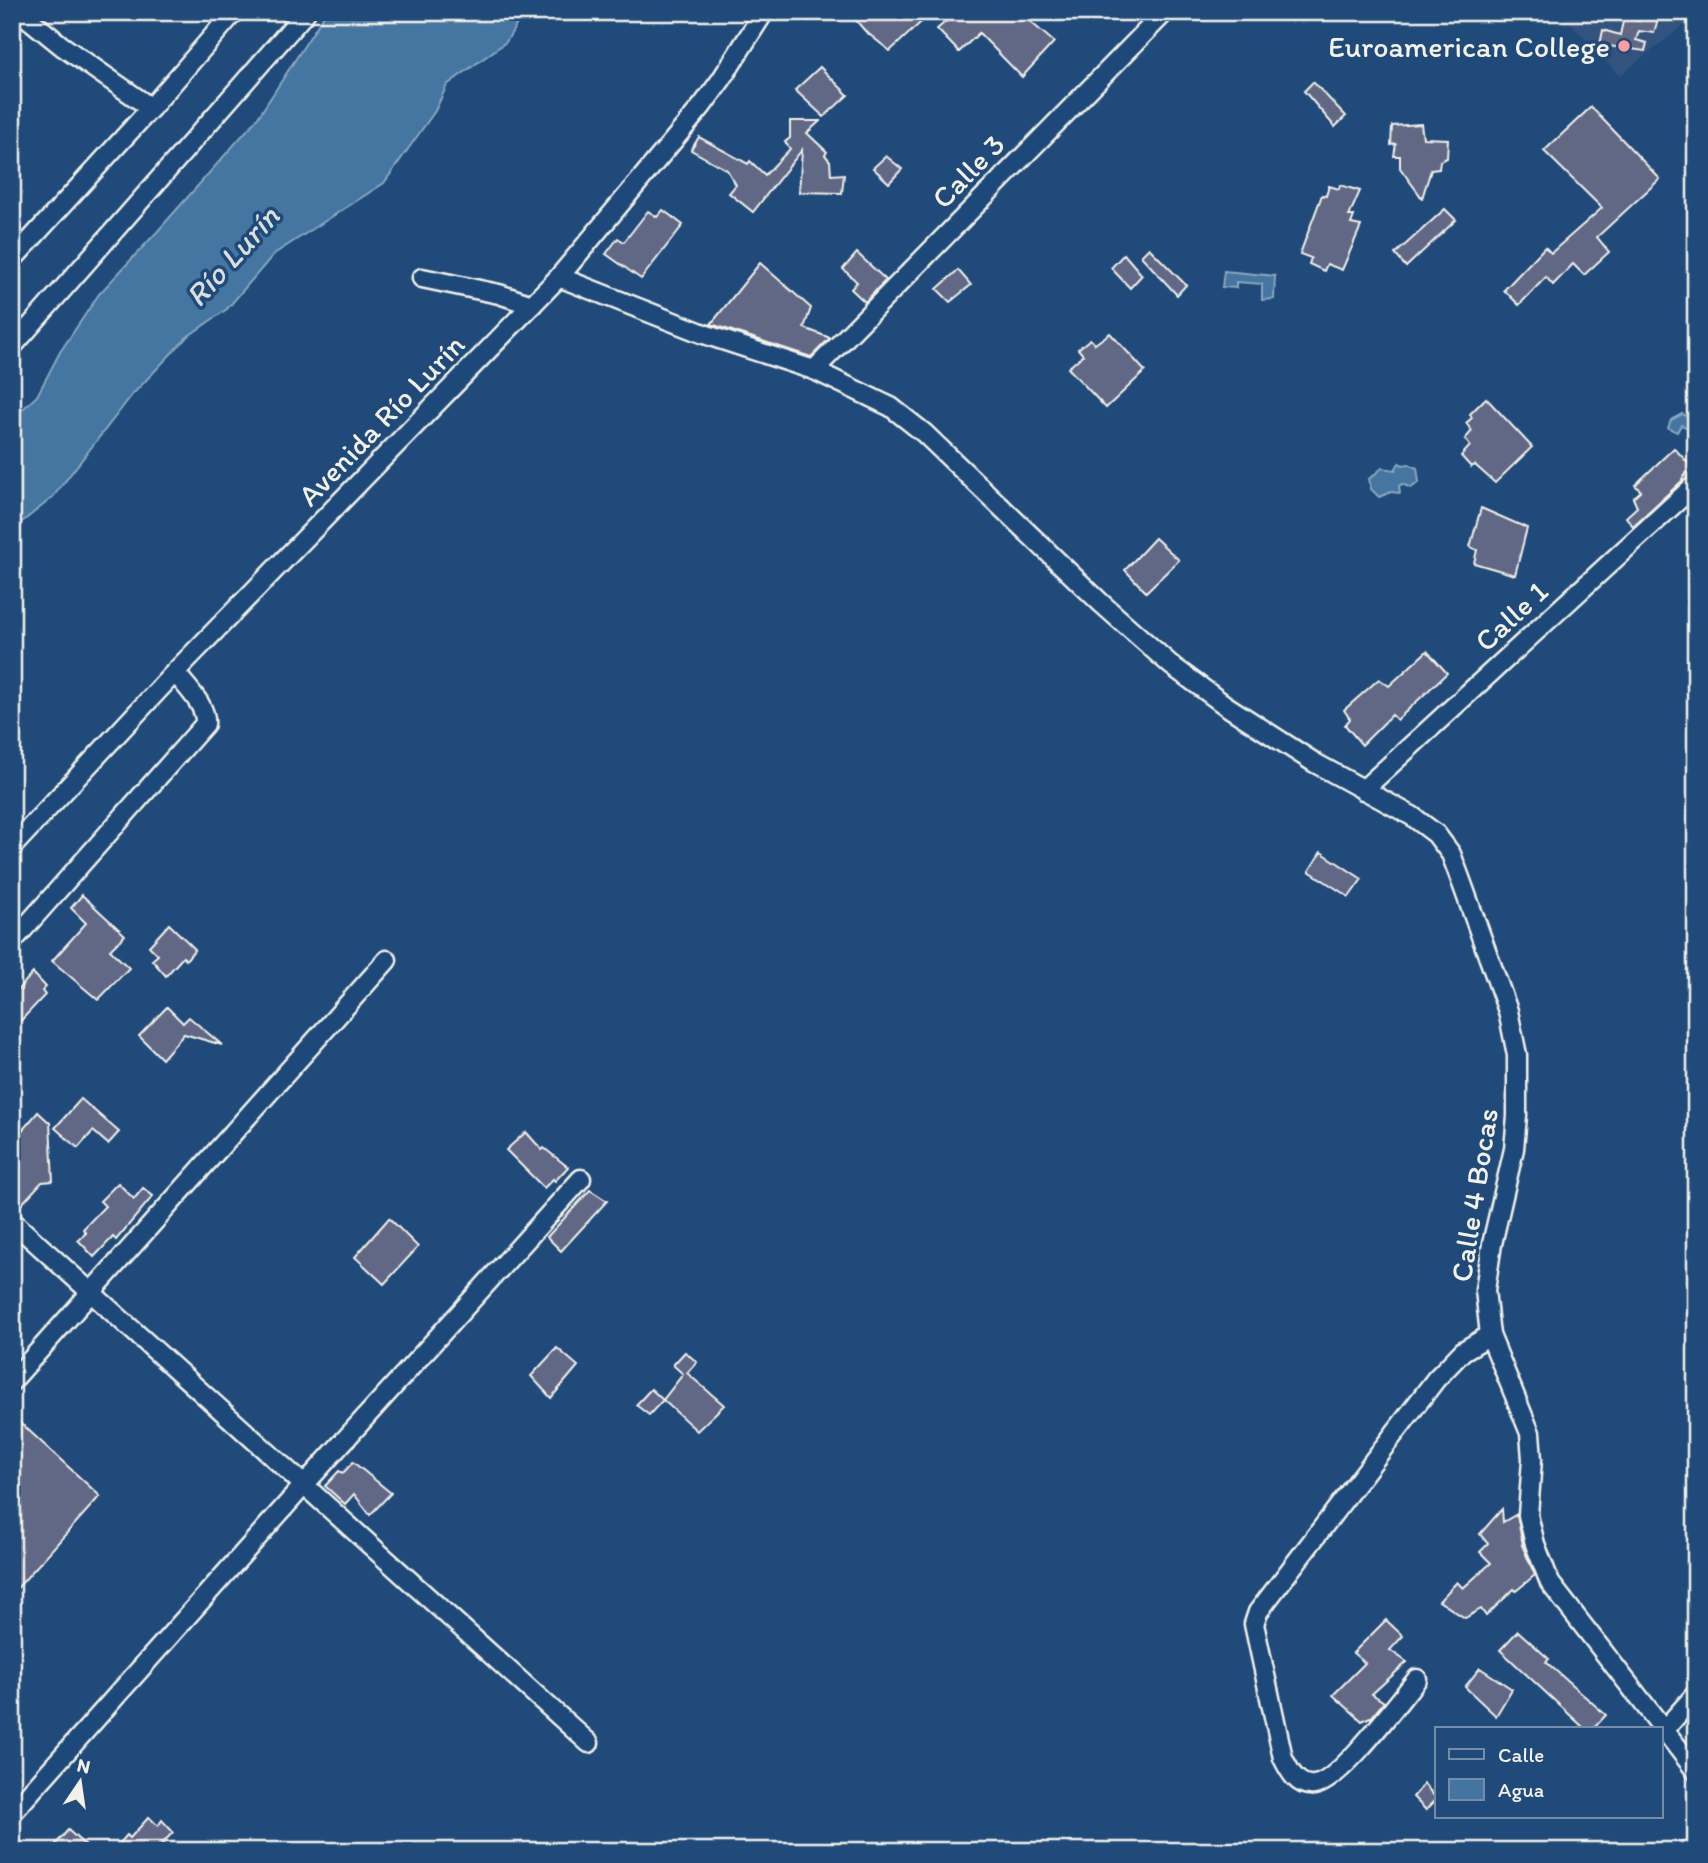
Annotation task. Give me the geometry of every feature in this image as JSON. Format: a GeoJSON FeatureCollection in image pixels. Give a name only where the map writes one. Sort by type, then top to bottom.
{"type":"FeatureCollection","features":[{"type":"Feature","properties":{"kind":"street"},"geometry":{"type":"LineString","coordinates":[[20,12],[62,46],[151,108]]}},
{"type":"Feature","properties":{"kind":"street"},"geometry":{"type":"LineString","coordinates":[[12,260],[151,108],[234,12]]}},
{"type":"Feature","properties":{"kind":"street"},"geometry":{"type":"LineString","coordinates":[[12,346],[306,12]]}},
{"type":"Feature","properties":{"kind":"street","name":"Avenida Río Lurín"},"geometry":{"type":"LineString","coordinates":[[12,847],[175,672],[559,277],[702,106],[764,12]]}},
{"type":"Feature","properties":{"kind":"street","name":"Calle 3"},"geometry":{"type":"LineString","coordinates":[[814,370],[1165,12]]}},
{"type":"Feature","properties":{"kind":"street","name":"Calle 4 Bocas"},"geometry":{"type":"LineString","coordinates":[[559,277],[704,334],[814,370],[891,407],[923,433],[1101,603],[1171,665],[1225,705],[1315,763],[1412,816],[1436,834],[1451,854],[1508,1011],[1517,1055],[1514,1149],[1492,1244],[1485,1290],[1490,1335],[1530,1433],[1532,1459],[1528,1515],[1535,1544],[1550,1583],[1662,1727]]}},
{"type":"Feature","properties":{"kind":"street"},"geometry":{"type":"LineString","coordinates":[[422,278],[499,294],[532,305]]}},
{"type":"Feature","properties":{"kind":"street","name":"Calle 1"},"geometry":{"type":"LineString","coordinates":[[1363,790],[1696,484]]}},
{"type":"Feature","properties":{"kind":"street"},"geometry":{"type":"LineString","coordinates":[[12,942],[205,724],[206,717],[202,707],[175,672]]}},
{"type":"Feature","properties":{"kind":"street"},"geometry":{"type":"LineString","coordinates":[[12,1381],[387,960]]}},
{"type":"Feature","properties":{"kind":"street"},"geometry":{"type":"LineString","coordinates":[[12,1814],[581,1179]]}},
{"type":"Feature","properties":{"kind":"street"},"geometry":{"type":"LineString","coordinates":[[12,1221],[589,1743]]}},
{"type":"Feature","properties":{"kind":"street"},"geometry":{"type":"LineString","coordinates":[[1417,1679],[1357,1752],[1335,1773],[1326,1781],[1314,1785],[1304,1784],[1290,1772],[1283,1758],[1254,1623],[1258,1612],[1436,1379],[1463,1352],[1490,1335]]}},
{"type":"Feature","properties":{"kind":"street"},"geometry":{"type":"LineString","coordinates":[[1664,1730],[1696,1694]]}},
{"type":"Feature","properties":{"kind":"street","name":"Calle 4 Bocas"},"geometry":{"type":"LineString","coordinates":[[1662,1727],[1696,1771]]}},
{"type":"Feature","properties":{"kind":"shaded area","name":"Euroamerican College"},"geometry":{"type":"Polygon","coordinates":[[[1560,12],[1696,12],[1696,16],[1619,76],[1560,12]]]}},
{"type":"Feature","properties":{"kind":"water","name":"Río Lurín"},"geometry":{"type":"Polygon","coordinates":[[[326,12],[524,12],[506,42],[447,85],[435,111],[384,183],[274,254],[227,309],[187,337],[132,395],[52,498],[12,530],[12,419],[37,396],[60,352],[99,294],[257,119],[326,12]]]}},
{"type":"Feature","properties":{"kind":"water"},"geometry":{"type":"Polygon","coordinates":[[[1224,271],[1275,276],[1274,299],[1262,300],[1262,284],[1236,282],[1236,288],[1222,287],[1224,271]]]}},
{"type":"Feature","properties":{"kind":"water"},"geometry":{"type":"Polygon","coordinates":[[[1682,414],[1696,421],[1693,428],[1681,425],[1677,432],[1668,428],[1671,420],[1682,414]]]}},
{"type":"Feature","properties":{"kind":"water"},"geometry":{"type":"Polygon","coordinates":[[[1399,463],[1417,468],[1419,482],[1411,488],[1402,484],[1399,486],[1400,493],[1391,492],[1379,497],[1371,489],[1369,479],[1382,468],[1395,470],[1399,463]]]}},
{"type":"Feature","properties":{"kind":"building"},"geometry":{"type":"Polygon","coordinates":[[[849,12],[932,12],[890,51],[865,31],[849,12]]]}},
{"type":"Feature","properties":{"kind":"building"},"geometry":{"type":"Polygon","coordinates":[[[957,12],[1019,12],[1054,42],[1022,77],[979,33],[959,52],[937,29],[957,12]]]}},
{"type":"Feature","properties":{"kind":"building"},"geometry":{"type":"Polygon","coordinates":[[[1641,12],[1660,12],[1654,33],[1639,31],[1636,40],[1647,43],[1645,51],[1600,45],[1603,30],[1620,35],[1624,17],[1639,21],[1641,12]]]}},
{"type":"Feature","properties":{"kind":"building"},"geometry":{"type":"Polygon","coordinates":[[[820,67],[848,95],[824,117],[795,90],[820,67]]]}},
{"type":"Feature","properties":{"kind":"building"},"geometry":{"type":"Polygon","coordinates":[[[1313,82],[1346,116],[1335,127],[1304,91],[1313,82]]]}},
{"type":"Feature","properties":{"kind":"building"},"geometry":{"type":"Polygon","coordinates":[[[1591,107],[1660,179],[1597,237],[1609,252],[1584,275],[1573,264],[1553,285],[1546,277],[1519,305],[1504,290],[1545,247],[1551,253],[1602,208],[1544,151],[1591,107]]]}},
{"type":"Feature","properties":{"kind":"building"},"geometry":{"type":"Polygon","coordinates":[[[790,121],[820,121],[807,133],[827,152],[825,155],[830,161],[831,175],[844,174],[842,193],[799,192],[802,150],[753,212],[729,193],[736,185],[727,170],[691,150],[699,137],[748,164],[750,161],[765,175],[790,149],[785,142],[790,138],[790,121]]]}},
{"type":"Feature","properties":{"kind":"building"},"geometry":{"type":"Polygon","coordinates":[[[1421,124],[1423,138],[1448,139],[1447,158],[1440,161],[1439,169],[1431,170],[1422,198],[1400,168],[1400,156],[1394,156],[1396,144],[1391,145],[1392,126],[1421,124]]]}},
{"type":"Feature","properties":{"kind":"building"},"geometry":{"type":"Polygon","coordinates":[[[886,156],[902,169],[889,183],[873,168],[886,156]]]}},
{"type":"Feature","properties":{"kind":"building"},"geometry":{"type":"Polygon","coordinates":[[[1340,185],[1360,191],[1349,216],[1354,216],[1351,224],[1361,226],[1342,270],[1327,264],[1324,271],[1309,264],[1311,258],[1300,254],[1322,195],[1326,196],[1329,186],[1339,189],[1340,185]]]}},
{"type":"Feature","properties":{"kind":"building"},"geometry":{"type":"Polygon","coordinates":[[[1445,209],[1456,220],[1406,267],[1395,254],[1445,209]]]}},
{"type":"Feature","properties":{"kind":"building"},"geometry":{"type":"Polygon","coordinates":[[[663,210],[683,225],[641,279],[606,254],[618,238],[624,242],[648,211],[657,217],[663,210]]]}},
{"type":"Feature","properties":{"kind":"building"},"geometry":{"type":"Polygon","coordinates":[[[1149,248],[1186,285],[1177,295],[1141,256],[1149,248]]]}},
{"type":"Feature","properties":{"kind":"building"},"geometry":{"type":"Polygon","coordinates":[[[857,253],[886,280],[865,302],[851,289],[857,282],[843,269],[857,253]]]}},
{"type":"Feature","properties":{"kind":"building"},"geometry":{"type":"Polygon","coordinates":[[[1124,254],[1142,275],[1130,288],[1111,268],[1124,254]]]}},
{"type":"Feature","properties":{"kind":"building"},"geometry":{"type":"Polygon","coordinates":[[[760,263],[811,308],[804,328],[830,338],[811,357],[711,324],[760,263]]]}},
{"type":"Feature","properties":{"kind":"building"},"geometry":{"type":"Polygon","coordinates":[[[958,270],[971,285],[950,302],[937,289],[958,270]]]}},
{"type":"Feature","properties":{"kind":"building"},"geometry":{"type":"Polygon","coordinates":[[[1110,333],[1145,371],[1106,408],[1068,368],[1083,355],[1078,349],[1090,339],[1095,344],[1110,333]]]}},
{"type":"Feature","properties":{"kind":"building"},"geometry":{"type":"Polygon","coordinates":[[[1486,398],[1532,447],[1495,483],[1475,465],[1471,467],[1461,456],[1470,446],[1465,439],[1472,431],[1466,423],[1472,418],[1470,414],[1486,398]]]}},
{"type":"Feature","properties":{"kind":"building"},"geometry":{"type":"Polygon","coordinates":[[[1674,448],[1692,467],[1683,480],[1633,526],[1626,517],[1637,507],[1633,498],[1641,491],[1635,485],[1674,448]]]}},
{"type":"Feature","properties":{"kind":"building"},"geometry":{"type":"Polygon","coordinates":[[[1481,508],[1527,528],[1515,575],[1474,563],[1477,550],[1470,547],[1481,508]]]}},
{"type":"Feature","properties":{"kind":"building"},"geometry":{"type":"Polygon","coordinates":[[[1155,538],[1179,560],[1146,592],[1125,570],[1155,538]]]}},
{"type":"Feature","properties":{"kind":"building"},"geometry":{"type":"Polygon","coordinates":[[[1427,651],[1447,673],[1397,720],[1392,715],[1362,745],[1345,725],[1350,719],[1344,710],[1379,679],[1389,686],[1427,651]]]}},
{"type":"Feature","properties":{"kind":"building"},"geometry":{"type":"Polygon","coordinates":[[[1321,852],[1362,879],[1349,897],[1309,871],[1321,852]]]}},
{"type":"Feature","properties":{"kind":"building"},"geometry":{"type":"Polygon","coordinates":[[[82,895],[125,935],[110,950],[129,968],[98,1000],[52,961],[86,923],[71,908],[82,895]]]}},
{"type":"Feature","properties":{"kind":"building"},"geometry":{"type":"Polygon","coordinates":[[[169,924],[195,949],[186,960],[183,957],[166,976],[152,960],[158,955],[149,946],[169,924]]]}},
{"type":"Feature","properties":{"kind":"building"},"geometry":{"type":"Polygon","coordinates":[[[33,973],[46,987],[42,991],[45,995],[12,1030],[12,996],[33,973]]]}},
{"type":"Feature","properties":{"kind":"building"},"geometry":{"type":"Polygon","coordinates":[[[167,1007],[183,1023],[189,1017],[222,1045],[184,1034],[162,1059],[139,1036],[167,1007]]]}},
{"type":"Feature","properties":{"kind":"building"},"geometry":{"type":"Polygon","coordinates":[[[81,1099],[119,1132],[108,1144],[93,1131],[78,1148],[55,1128],[81,1099]]]}},
{"type":"Feature","properties":{"kind":"building"},"geometry":{"type":"Polygon","coordinates":[[[38,1112],[50,1123],[53,1181],[42,1182],[19,1207],[12,1199],[12,1142],[38,1112]]]}},
{"type":"Feature","properties":{"kind":"building"},"geometry":{"type":"Polygon","coordinates":[[[526,1132],[542,1150],[544,1148],[568,1167],[544,1188],[506,1150],[526,1132]]]}},
{"type":"Feature","properties":{"kind":"building"},"geometry":{"type":"Polygon","coordinates":[[[118,1183],[134,1199],[143,1188],[153,1196],[116,1240],[113,1237],[94,1257],[78,1240],[86,1233],[83,1229],[105,1206],[100,1201],[118,1183]]]}},
{"type":"Feature","properties":{"kind":"building"},"geometry":{"type":"Polygon","coordinates":[[[590,1190],[607,1201],[561,1251],[547,1237],[590,1190]]]}},
{"type":"Feature","properties":{"kind":"building"},"geometry":{"type":"Polygon","coordinates":[[[389,1218],[418,1247],[384,1284],[355,1257],[389,1218]]]}},
{"type":"Feature","properties":{"kind":"building"},"geometry":{"type":"Polygon","coordinates":[[[557,1348],[578,1366],[551,1398],[531,1376],[557,1348]]]}},
{"type":"Feature","properties":{"kind":"building"},"geometry":{"type":"Polygon","coordinates":[[[685,1352],[697,1362],[687,1373],[724,1405],[697,1431],[663,1400],[683,1374],[673,1365],[685,1352]]]}},
{"type":"Feature","properties":{"kind":"building"},"geometry":{"type":"Polygon","coordinates":[[[651,1389],[663,1400],[649,1415],[636,1405],[651,1389]]]}},
{"type":"Feature","properties":{"kind":"building"},"geometry":{"type":"Polygon","coordinates":[[[12,1415],[100,1496],[12,1594],[12,1415]]]}},
{"type":"Feature","properties":{"kind":"building"},"geometry":{"type":"Polygon","coordinates":[[[353,1462],[391,1493],[370,1515],[354,1494],[345,1504],[325,1486],[339,1471],[343,1473],[353,1462]]]}},
{"type":"Feature","properties":{"kind":"building"},"geometry":{"type":"Polygon","coordinates":[[[1502,1509],[1503,1522],[1517,1514],[1522,1545],[1535,1575],[1516,1591],[1514,1589],[1486,1616],[1481,1609],[1465,1618],[1439,1601],[1457,1582],[1463,1588],[1491,1563],[1480,1552],[1488,1544],[1480,1534],[1502,1509]]]}},
{"type":"Feature","properties":{"kind":"building"},"geometry":{"type":"Polygon","coordinates":[[[1386,1620],[1403,1636],[1390,1650],[1407,1662],[1372,1694],[1384,1702],[1371,1718],[1362,1721],[1333,1695],[1365,1663],[1353,1653],[1386,1620]]]}},
{"type":"Feature","properties":{"kind":"building"},"geometry":{"type":"Polygon","coordinates":[[[1518,1631],[1549,1659],[1546,1662],[1606,1715],[1595,1727],[1583,1727],[1500,1650],[1518,1631]]]}},
{"type":"Feature","properties":{"kind":"building"},"geometry":{"type":"Polygon","coordinates":[[[1480,1668],[1512,1689],[1496,1716],[1465,1687],[1480,1668]]]}},
{"type":"Feature","properties":{"kind":"building"},"geometry":{"type":"Polygon","coordinates":[[[1424,1784],[1435,1797],[1435,1801],[1426,1810],[1413,1797],[1424,1784]]]}},
{"type":"Feature","properties":{"kind":"building"},"geometry":{"type":"Polygon","coordinates":[[[149,1817],[158,1826],[162,1820],[173,1832],[156,1851],[113,1851],[127,1835],[130,1838],[149,1817]]]}},
{"type":"Feature","properties":{"kind":"building"},"geometry":{"type":"Polygon","coordinates":[[[68,1830],[78,1839],[92,1851],[50,1851],[68,1830]]]}},
{"type":"Feature","properties":{"kind":"place","name":"Euroamerican College"},"geometry":{"type":"Point","coordinates":[1624,46]}}]}
